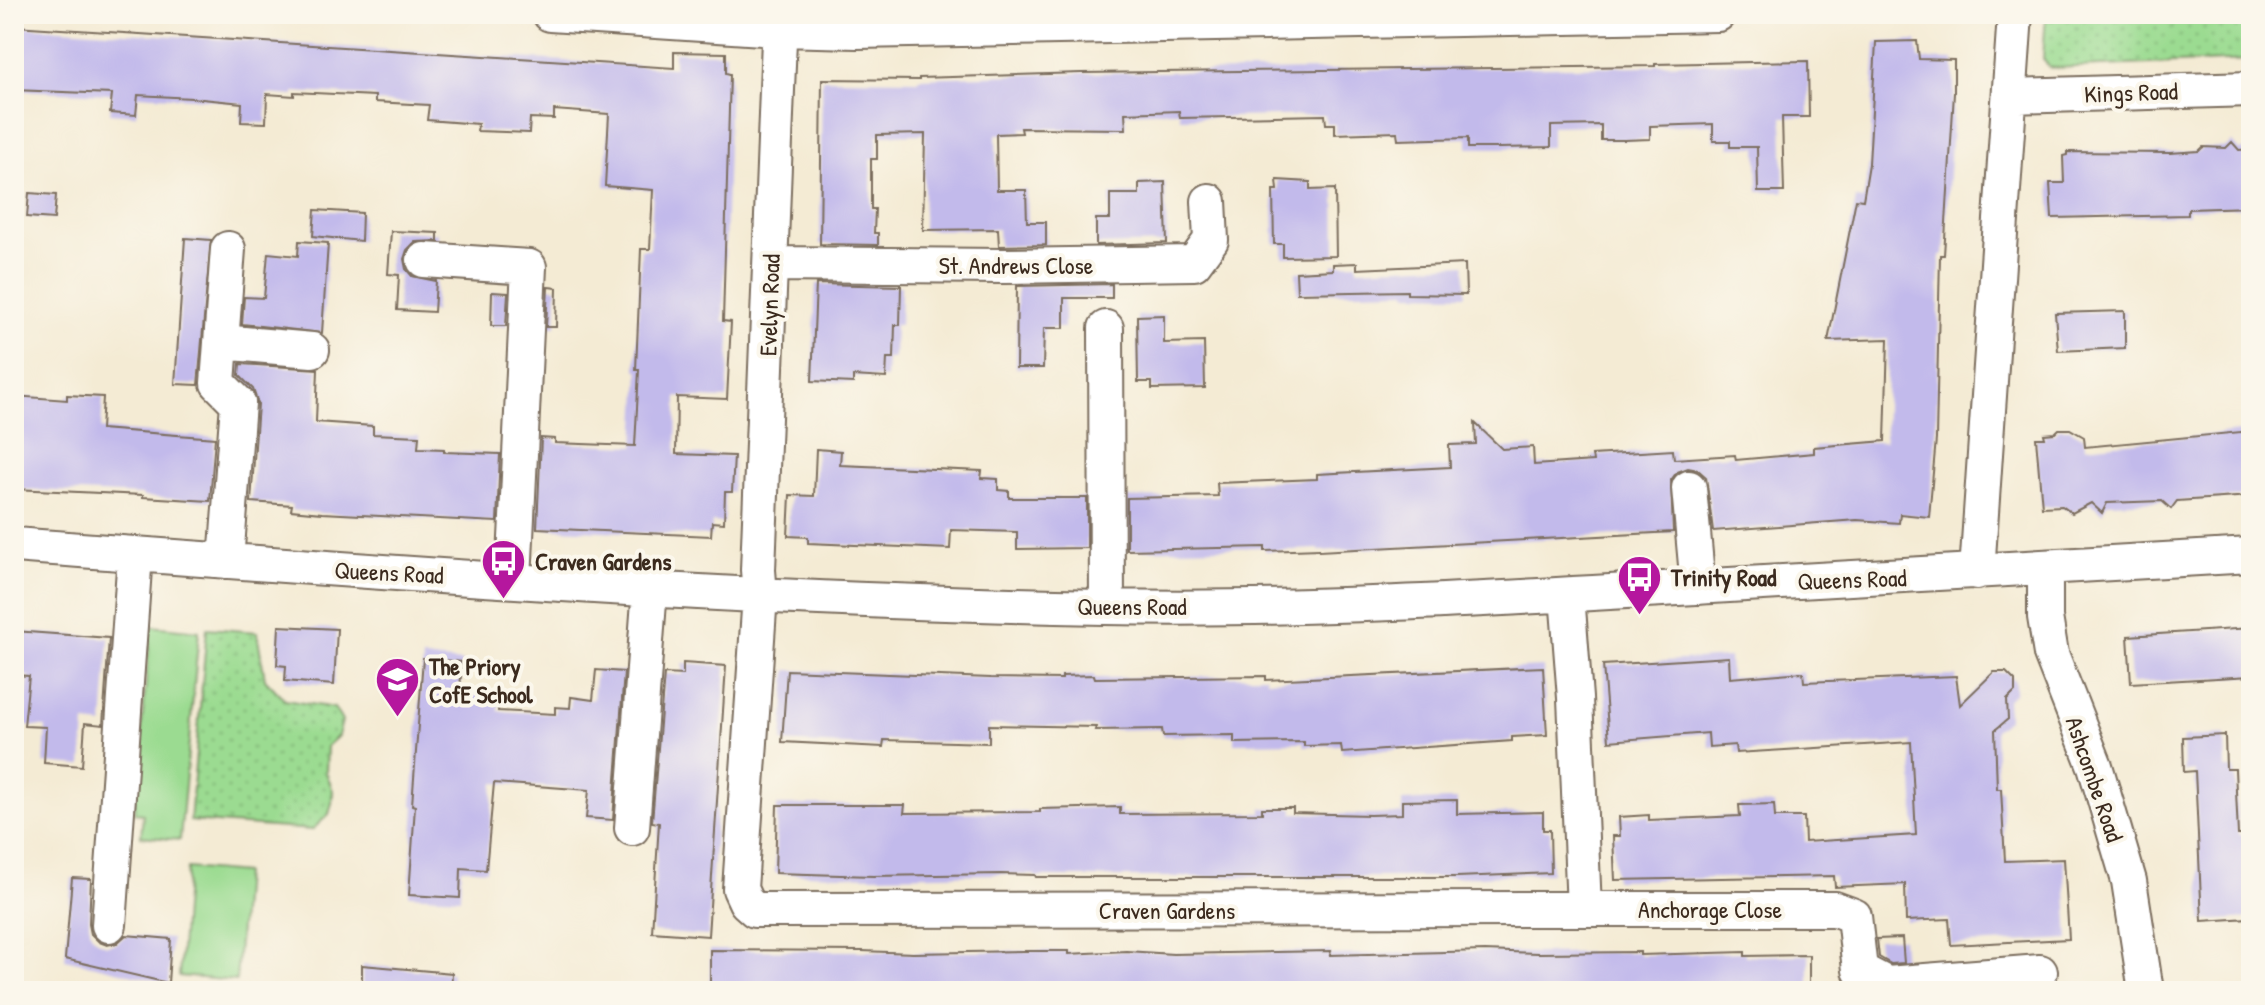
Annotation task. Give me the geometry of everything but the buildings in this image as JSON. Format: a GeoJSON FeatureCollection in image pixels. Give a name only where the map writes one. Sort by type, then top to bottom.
{"type":"FeatureCollection","features":[{"type":"Feature","properties":{"kind":"street"},"geometry":{"type":"LineString","coordinates":[[550,14],[780,22],[887,31],[1718,14]]}},
{"type":"Feature","properties":{"kind":"street"},"geometry":{"type":"LineString","coordinates":[[1977,572],[2015,14]]}},
{"type":"Feature","properties":{"kind":"street","name":"Evelyn Road"},"geometry":{"type":"LineString","coordinates":[[760,595],[758,570],[780,22]]}},
{"type":"Feature","properties":{"kind":"street","name":"Kings Road"},"geometry":{"type":"LineString","coordinates":[[2011,96],[2251,89]]}},
{"type":"Feature","properties":{"kind":"street","name":"St. Andrews Close"},"geometry":{"type":"LineString","coordinates":[[771,264],[1004,266],[1194,263],[1211,240],[1209,201]]}},
{"type":"Feature","properties":{"kind":"street"},"geometry":{"type":"LineString","coordinates":[[226,561],[238,403],[218,383],[228,249]]}},
{"type":"Feature","properties":{"kind":"street"},"geometry":{"type":"LineString","coordinates":[[424,260],[529,267],[514,580]]}},
{"type":"Feature","properties":{"kind":"street"},"geometry":{"type":"LineString","coordinates":[[1106,328],[1107,607]]}},
{"type":"Feature","properties":{"kind":"street"},"geometry":{"type":"LineString","coordinates":[[221,342],[312,350]]}},
{"type":"Feature","properties":{"kind":"street"},"geometry":{"type":"LineString","coordinates":[[1689,488],[1698,587]]}},
{"type":"Feature","properties":{"kind":"street","name":"Queens Road"},"geometry":{"type":"LineString","coordinates":[[14,545],[760,595],[965,605],[1107,607],[1345,604],[1567,595],[2251,555]]}},
{"type":"Feature","properties":{"kind":"street"},"geometry":{"type":"LineString","coordinates":[[109,925],[135,554]]}},
{"type":"Feature","properties":{"kind":"street","name":"Ashcombe Road"},"geometry":{"type":"LineString","coordinates":[[2045,568],[2045,617],[2051,654],[2105,798],[2129,881],[2146,991]]}},
{"type":"Feature","properties":{"kind":"street"},"geometry":{"type":"LineString","coordinates":[[632,828],[650,588]]}},
{"type":"Feature","properties":{"kind":"street","name":"Craven Gardens"},"geometry":{"type":"LineString","coordinates":[[760,595],[740,889],[746,902],[755,910],[1584,909]]}},
{"type":"Feature","properties":{"kind":"street"},"geometry":{"type":"LineString","coordinates":[[1567,595],[1575,698],[1584,909]]}},
{"type":"Feature","properties":{"kind":"street","name":"Anchorage Close"},"geometry":{"type":"LineString","coordinates":[[1584,909],[1835,909],[1854,916],[1860,970],[1887,984],[2040,972]]}},
{"type":"Feature","properties":{"kind":"green space"},"geometry":{"type":"Polygon","coordinates":[[[2046,14],[2251,14],[2251,60],[2050,68],[2043,59],[2046,14]]]}},
{"type":"Feature","properties":{"kind":"green space"},"geometry":{"type":"Polygon","coordinates":[[[151,626],[199,631],[180,840],[141,836],[143,814],[134,813],[151,626]]]}},
{"type":"Feature","properties":{"kind":"green space"},"geometry":{"type":"Polygon","coordinates":[[[207,628],[257,632],[265,679],[285,700],[334,708],[342,721],[338,736],[327,746],[326,772],[333,791],[329,814],[312,830],[190,821],[207,628]]]}},
{"type":"Feature","properties":{"kind":"green space"},"geometry":{"type":"Polygon","coordinates":[[[187,868],[244,873],[236,981],[179,976],[187,868]]]}},
{"type":"Feature","properties":{"kind":"place","name":"Craven Gardens"},"geometry":{"type":"Point","coordinates":[504,600]}},
{"type":"Feature","properties":{"kind":"place","name":"Trinity Road"},"geometry":{"type":"Point","coordinates":[1640,616]}},
{"type":"Feature","properties":{"kind":"place","name":"The Priory CofE School"},"geometry":{"type":"Point","coordinates":[398,719]}}]}
